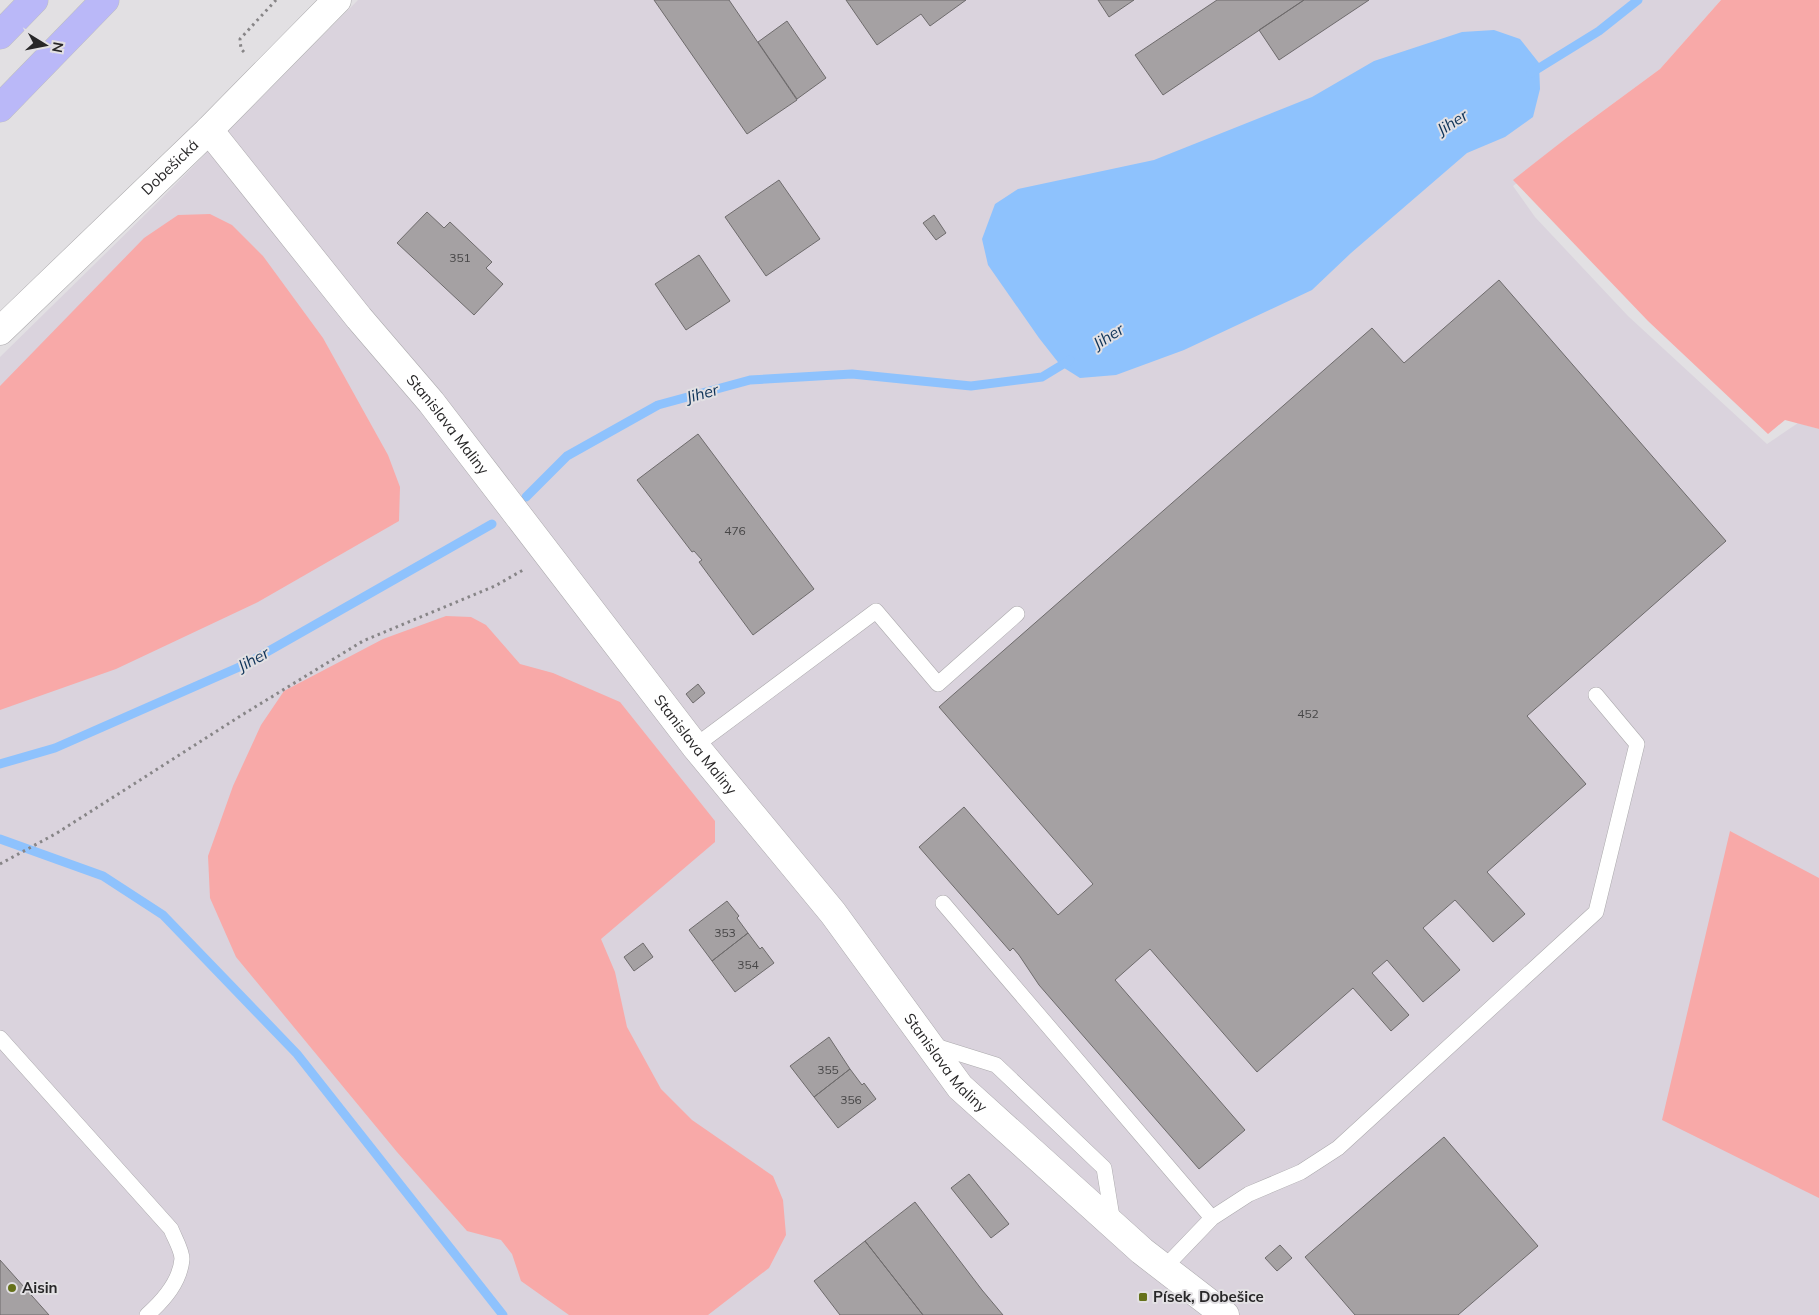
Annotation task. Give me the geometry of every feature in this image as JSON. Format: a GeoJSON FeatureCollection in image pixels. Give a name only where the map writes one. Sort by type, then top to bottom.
{"type":"FeatureCollection","features":[{"type":"Feature","properties":{"kind":"highway"},"geometry":{"type":"LineString","coordinates":[[0,35],[34,0]]}},
{"type":"Feature","properties":{"kind":"highway"},"geometry":{"type":"LineString","coordinates":[[4,103],[105,0]]}},
{"type":"Feature","properties":{"kind":"street","name":"Dobešická"},"geometry":{"type":"LineString","coordinates":[[0,331],[209,130],[338,0]]}},
{"type":"Feature","properties":{"kind":"street","name":"Stanislava Maliny"},"geometry":{"type":"LineString","coordinates":[[209,130],[353,310],[431,402],[695,746],[833,913],[960,1088],[1114,1227],[1224,1315]]}},
{"type":"Feature","properties":{"kind":"lane"},"geometry":{"type":"LineString","coordinates":[[695,746],[876,611],[938,684],[1017,614]]}},
{"type":"Feature","properties":{"kind":"lane"},"geometry":{"type":"LineString","coordinates":[[1164,1268],[1212,1218],[1249,1194],[1301,1172],[1338,1148],[1596,912],[1637,744],[1596,695]]}},
{"type":"Feature","properties":{"kind":"lane"},"geometry":{"type":"LineString","coordinates":[[942,903],[1212,1218]]}},
{"type":"Feature","properties":{"kind":"lane"},"geometry":{"type":"LineString","coordinates":[[0,1038],[171,1229],[182,1257],[176,1282],[158,1305],[147,1315]]}},
{"type":"Feature","properties":{"kind":"lane"},"geometry":{"type":"LineString","coordinates":[[928,1044],[996,1065],[1104,1168],[1114,1227]]}},
{"type":"Feature","properties":{"kind":"path"},"geometry":{"type":"LineString","coordinates":[[264,75],[241,49],[240,39],[276,0]]}},
{"type":"Feature","properties":{"kind":"path"},"geometry":{"type":"LineString","coordinates":[[0,864],[57,833],[242,715],[363,641],[495,586],[549,556]]}},
{"type":"Feature","properties":{"kind":"shaded area"},"geometry":{"type":"Polygon","coordinates":[[[358,0],[1721,0],[1660,69],[1569,136],[1514,180],[1517,183],[1513,186],[1535,217],[1628,316],[1767,444],[1798,423],[1819,429],[1819,1315],[0,1315],[0,357],[158,202],[358,0]]]}},
{"type":"Feature","properties":{"kind":"shaded area"},"geometry":{"type":"Polygon","coordinates":[[[1721,0],[1819,0],[1819,429],[1785,420],[1768,434],[1648,321],[1513,180],[1660,69],[1721,0]]]}},
{"type":"Feature","properties":{"kind":"shaded area"},"geometry":{"type":"Polygon","coordinates":[[[210,214],[232,225],[263,256],[323,338],[388,455],[400,487],[399,521],[258,602],[116,669],[0,710],[0,386],[144,238],[178,215],[210,214]]]}},
{"type":"Feature","properties":{"kind":"shaded area"},"geometry":{"type":"Polygon","coordinates":[[[446,616],[471,617],[486,625],[520,664],[553,673],[620,702],[715,821],[715,842],[601,939],[615,972],[627,1027],[661,1089],[692,1120],[773,1176],[783,1200],[786,1235],[769,1268],[708,1315],[569,1315],[521,1281],[512,1254],[501,1240],[467,1231],[397,1152],[236,957],[210,898],[208,856],[233,786],[261,725],[284,691],[383,639],[446,616]]]}},
{"type":"Feature","properties":{"kind":"shaded area"},"geometry":{"type":"Polygon","coordinates":[[[1730,831],[1819,878],[1819,1198],[1662,1120],[1730,831]]]}},
{"type":"Feature","properties":{"kind":"water"},"geometry":{"type":"Polygon","coordinates":[[[1494,30],[1520,39],[1539,63],[1540,89],[1533,117],[1505,137],[1467,153],[1351,253],[1312,290],[1184,350],[1116,375],[1080,378],[1061,366],[988,265],[982,239],[995,204],[1018,189],[1154,160],[1312,97],[1374,61],[1462,32],[1494,30]]]}},
{"type":"Feature","properties":{"kind":"building"},"geometry":{"type":"Polygon","coordinates":[[[654,0],[729,0],[797,100],[747,134],[654,0]]]}},
{"type":"Feature","properties":{"kind":"building"},"geometry":{"type":"Polygon","coordinates":[[[846,0],[966,0],[930,26],[921,14],[877,45],[846,0]]]}},
{"type":"Feature","properties":{"kind":"building"},"geometry":{"type":"Polygon","coordinates":[[[1098,0],[1134,0],[1109,17],[1098,0]]]}},
{"type":"Feature","properties":{"kind":"building"},"geometry":{"type":"Polygon","coordinates":[[[1217,0],[1304,0],[1163,95],[1135,55],[1217,0]]]}},
{"type":"Feature","properties":{"kind":"building"},"geometry":{"type":"Polygon","coordinates":[[[1304,0],[1369,0],[1279,60],[1259,30],[1304,0]]]}},
{"type":"Feature","properties":{"kind":"building"},"geometry":{"type":"Polygon","coordinates":[[[787,21],[826,78],[797,99],[758,42],[787,21]]]}},
{"type":"Feature","properties":{"kind":"building"},"geometry":{"type":"Polygon","coordinates":[[[779,180],[820,239],[766,276],[725,217],[779,180]]]}},
{"type":"Feature","properties":{"kind":"building"},"geometry":{"type":"Polygon","coordinates":[[[427,212],[444,228],[450,222],[492,262],[486,268],[503,284],[474,315],[397,243],[427,212]]]}},
{"type":"Feature","properties":{"kind":"building"},"geometry":{"type":"Polygon","coordinates":[[[934,215],[946,233],[936,240],[923,223],[934,215]]]}},
{"type":"Feature","properties":{"kind":"building"},"geometry":{"type":"Polygon","coordinates":[[[699,255],[730,301],[686,330],[655,284],[699,255]]]}},
{"type":"Feature","properties":{"kind":"building"},"geometry":{"type":"Polygon","coordinates":[[[1499,280],[1726,541],[1527,716],[1586,784],[1487,872],[1525,914],[1493,942],[1455,900],[1423,928],[1460,970],[1423,1002],[1387,960],[1372,973],[1409,1015],[1391,1031],[1353,988],[1257,1072],[1150,949],[1115,980],[1245,1130],[1199,1169],[1039,985],[1013,948],[1010,951],[919,847],[964,807],[1058,915],[1093,884],[939,707],[1372,328],[1404,363],[1499,280]]]}},
{"type":"Feature","properties":{"kind":"building"},"geometry":{"type":"Polygon","coordinates":[[[698,434],[814,589],[753,635],[699,562],[702,560],[694,551],[692,552],[637,480],[698,434]]]}},
{"type":"Feature","properties":{"kind":"building"},"geometry":{"type":"Polygon","coordinates":[[[698,684],[705,693],[693,703],[686,694],[698,684]]]}},
{"type":"Feature","properties":{"kind":"building"},"geometry":{"type":"Polygon","coordinates":[[[727,901],[739,916],[737,918],[748,933],[712,961],[689,930],[727,901]]]}},
{"type":"Feature","properties":{"kind":"building"},"geometry":{"type":"Polygon","coordinates":[[[748,933],[774,963],[735,992],[712,961],[748,933]]]}},
{"type":"Feature","properties":{"kind":"building"},"geometry":{"type":"Polygon","coordinates":[[[643,943],[653,957],[634,971],[624,957],[643,943]]]}},
{"type":"Feature","properties":{"kind":"building"},"geometry":{"type":"Polygon","coordinates":[[[829,1037],[850,1069],[814,1097],[790,1066],[829,1037]]]}},
{"type":"Feature","properties":{"kind":"building"},"geometry":{"type":"Polygon","coordinates":[[[850,1069],[876,1099],[838,1128],[814,1097],[850,1069]]]}},
{"type":"Feature","properties":{"kind":"building"},"geometry":{"type":"Polygon","coordinates":[[[1444,1137],[1538,1246],[1458,1315],[1355,1315],[1305,1257],[1444,1137]]]}},
{"type":"Feature","properties":{"kind":"building"},"geometry":{"type":"Polygon","coordinates":[[[969,1174],[1009,1224],[991,1238],[951,1188],[969,1174]]]}},
{"type":"Feature","properties":{"kind":"building"},"geometry":{"type":"Polygon","coordinates":[[[915,1202],[1003,1315],[923,1315],[865,1241],[915,1202]]]}},
{"type":"Feature","properties":{"kind":"building"},"geometry":{"type":"Polygon","coordinates":[[[865,1241],[923,1315],[840,1315],[814,1281],[865,1241]]]}},
{"type":"Feature","properties":{"kind":"building"},"geometry":{"type":"Polygon","coordinates":[[[1280,1245],[1292,1258],[1277,1271],[1265,1258],[1280,1245]]]}},
{"type":"Feature","properties":{"kind":"building","name":"Aisin"},"geometry":{"type":"Polygon","coordinates":[[[0,1260],[49,1315],[0,1315],[0,1260]]]}},
{"type":"Feature","properties":{"kind":"waterway","name":"Jiher"},"geometry":{"type":"LineString","coordinates":[[1531,73],[1599,31],[1638,0]]}},
{"type":"Feature","properties":{"kind":"waterway","name":"Jiher"},"geometry":{"type":"LineString","coordinates":[[526,497],[567,456],[658,405],[750,380],[852,374],[971,386],[1042,377],[1070,360]]}},
{"type":"Feature","properties":{"kind":"waterway","name":"Jiher"},"geometry":{"type":"LineString","coordinates":[[0,764],[55,748],[246,664],[492,524]]}},
{"type":"Feature","properties":{"kind":"waterway"},"geometry":{"type":"LineString","coordinates":[[0,839],[103,876],[163,915],[297,1054],[503,1315]]}},
{"type":"Feature","properties":{"kind":"place","name":"Aisin"},"geometry":{"type":"Point","coordinates":[12,1288]}},
{"type":"Feature","properties":{"kind":"place","name":"Písek, Dobešice"},"geometry":{"type":"Point","coordinates":[1143,1297]}}]}
